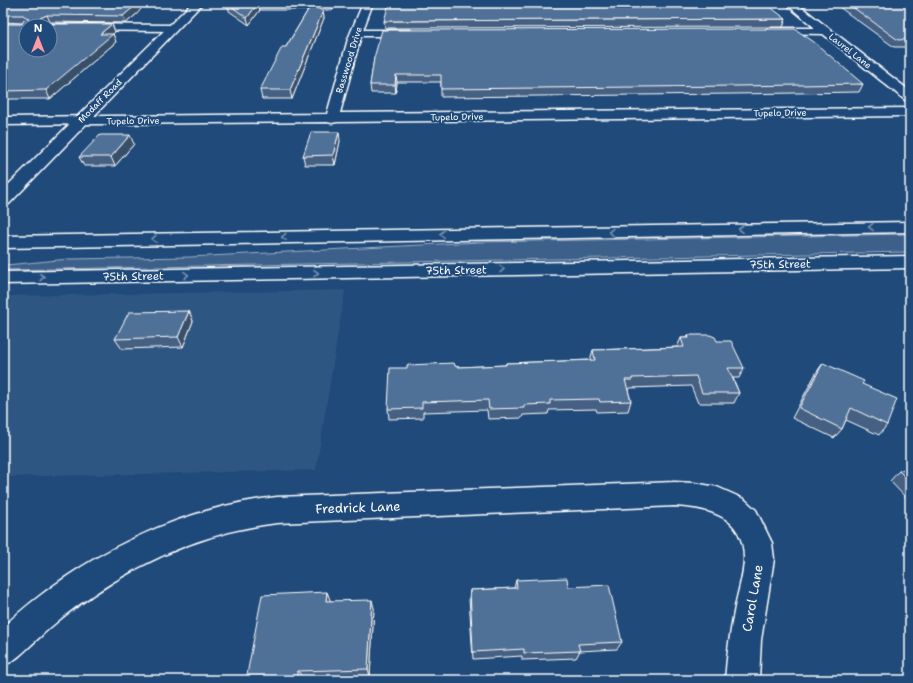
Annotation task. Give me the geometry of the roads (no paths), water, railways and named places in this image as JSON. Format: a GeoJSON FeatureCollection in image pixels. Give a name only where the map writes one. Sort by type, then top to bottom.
{"type":"FeatureCollection","features":[{"type":"Feature","properties":{"kind":"street","name":"Modaff Road"},"geometry":{"type":"LineString","coordinates":[[3,200],[198,3]]}},
{"type":"Feature","properties":{"kind":"street","name":"Basswood Drive"},"geometry":{"type":"LineString","coordinates":[[332,119],[356,33],[368,3]]}},
{"type":"Feature","properties":{"kind":"street","name":"Laurel Lane"},"geometry":{"type":"LineString","coordinates":[[790,3],[910,97]]}},
{"type":"Feature","properties":{"kind":"street"},"geometry":{"type":"LineString","coordinates":[[58,27],[173,28]]}},
{"type":"Feature","properties":{"kind":"street"},"geometry":{"type":"LineString","coordinates":[[757,31],[824,30]]}},
{"type":"Feature","properties":{"kind":"street"},"geometry":{"type":"LineString","coordinates":[[356,33],[418,33]]}},
{"type":"Feature","properties":{"kind":"street","name":"Tupelo Drive"},"geometry":{"type":"LineString","coordinates":[[3,121],[332,119],[910,112]]}},
{"type":"Feature","properties":{"kind":"street"},"geometry":{"type":"LineString","coordinates":[[3,242],[910,227]]}},
{"type":"Feature","properties":{"kind":"street","name":"75th Street"},"geometry":{"type":"LineString","coordinates":[[3,278],[910,262]]}},
{"type":"Feature","properties":{"kind":"street","name":"Fredrick Lane"},"geometry":{"type":"LineString","coordinates":[[3,649],[39,616],[76,589],[144,549],[186,531],[221,520],[248,514],[277,510],[675,494],[694,495],[717,500],[734,508],[746,519]]}},
{"type":"Feature","properties":{"kind":"street","name":"Carol Lane"},"geometry":{"type":"LineString","coordinates":[[742,680],[744,640],[759,560],[757,543],[746,519]]}}]}
